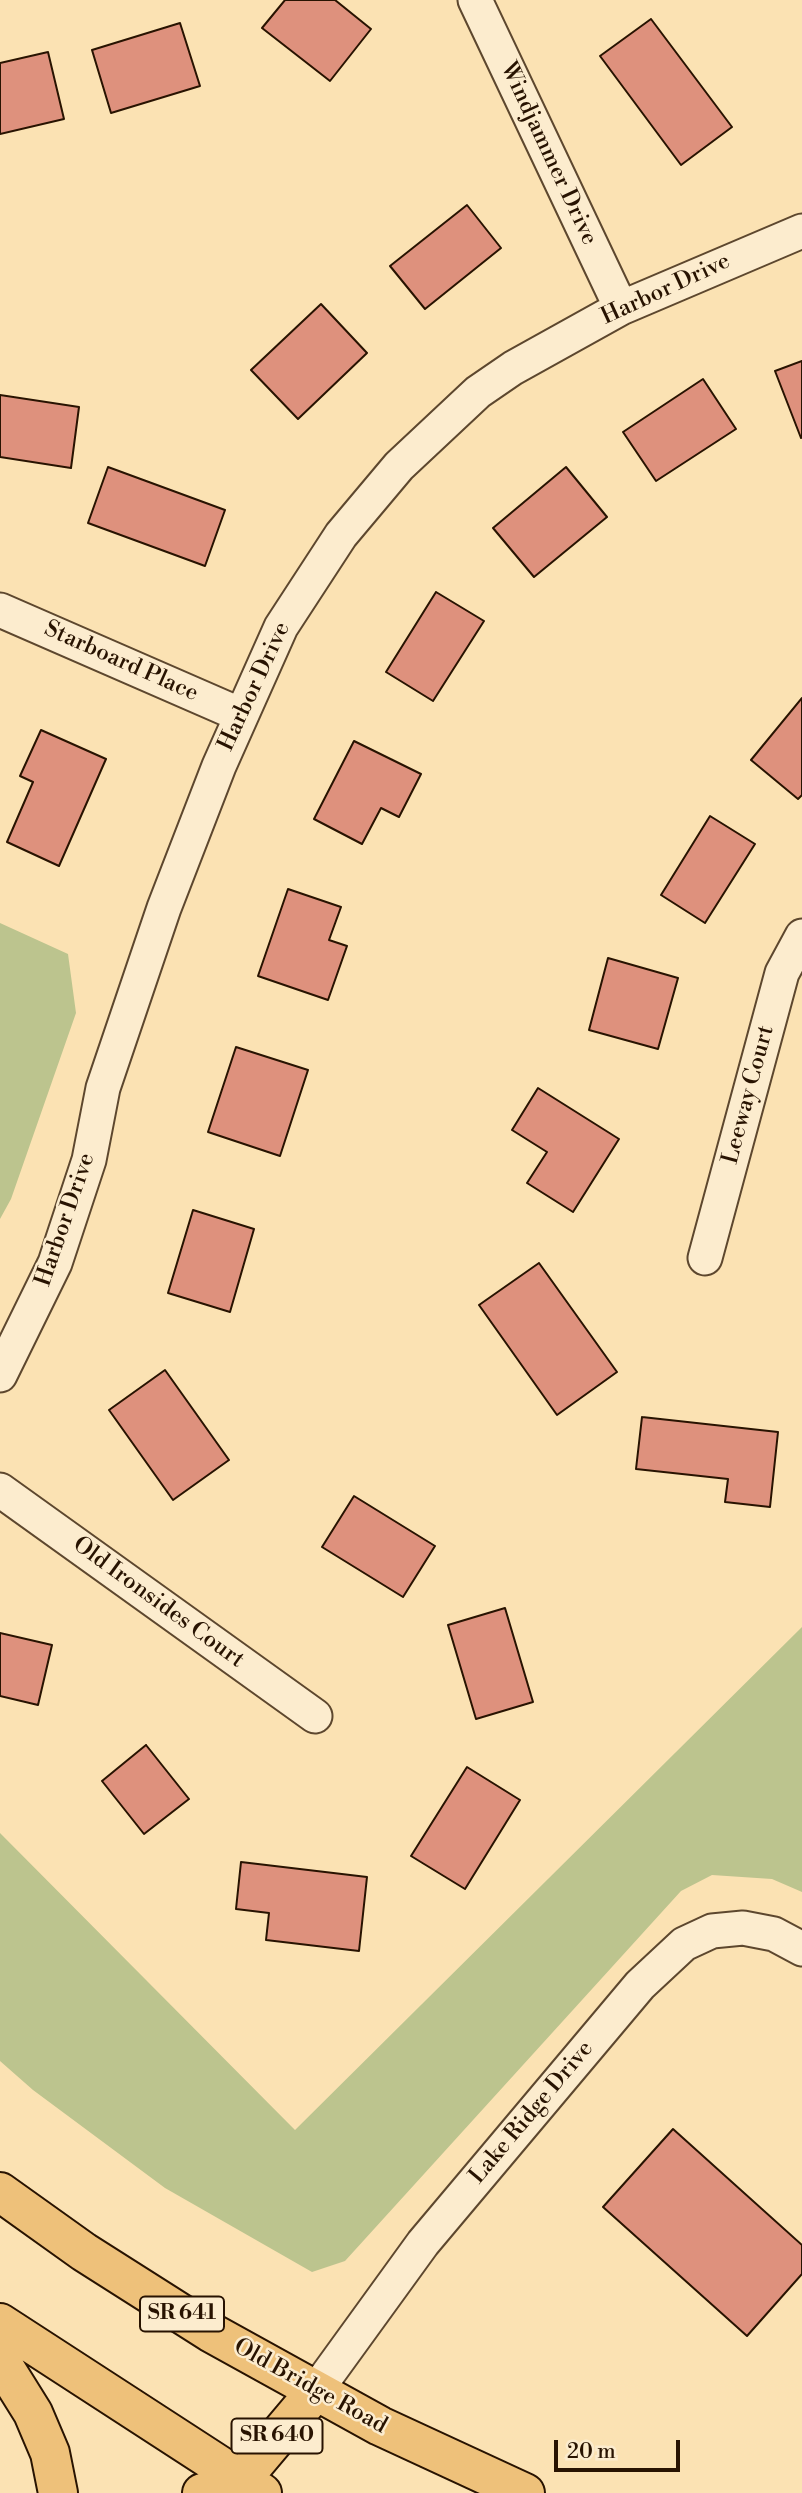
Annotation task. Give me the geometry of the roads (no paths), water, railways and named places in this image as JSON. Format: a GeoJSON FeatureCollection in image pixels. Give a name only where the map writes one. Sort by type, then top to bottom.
{"type":"FeatureCollection","features":[{"type":"Feature","properties":{"kind":"main road","name":"Old Bridge Road"},"geometry":{"type":"LineString","coordinates":[[0,2192],[84,2252],[210,2332],[380,2426],[525,2493]]}},
{"type":"Feature","properties":{"kind":"main road"},"geometry":{"type":"LineString","coordinates":[[0,2323],[246,2489]]}},
{"type":"Feature","properties":{"kind":"main road"},"geometry":{"type":"LineString","coordinates":[[0,2360],[33,2413],[50,2453],[58,2493]]}},
{"type":"Feature","properties":{"kind":"main road","name":"SR 640"},"geometry":{"type":"LineString","coordinates":[[202,2493],[246,2489],[315,2392]]}},
{"type":"Feature","properties":{"kind":"street","name":"Windjammer Drive"},"geometry":{"type":"LineString","coordinates":[[475,0],[621,308]]}},
{"type":"Feature","properties":{"kind":"street","name":"Harbor Drive"},"geometry":{"type":"LineString","coordinates":[[0,1375],[55,1263],[89,1160],[103,1088],[164,908],[241,715],[281,627],[341,535],[399,466],[478,392],[513,368],[621,308],[802,231]]}},
{"type":"Feature","properties":{"kind":"street","name":"Starboard Place"},"geometry":{"type":"LineString","coordinates":[[0,610],[241,715]]}},
{"type":"Feature","properties":{"kind":"street","name":"Leeway Court"},"geometry":{"type":"LineString","coordinates":[[705,1258],[782,973],[802,936]]}},
{"type":"Feature","properties":{"kind":"street","name":"Old Ironsides Court"},"geometry":{"type":"LineString","coordinates":[[0,1490],[315,1716]]}},
{"type":"Feature","properties":{"kind":"street","name":"Lake Ridge Drive"},"geometry":{"type":"LineString","coordinates":[[315,2392],[422,2244],[640,1985],[684,1944],[712,1931],[743,1928],[774,1934],[802,1949]]}}]}
